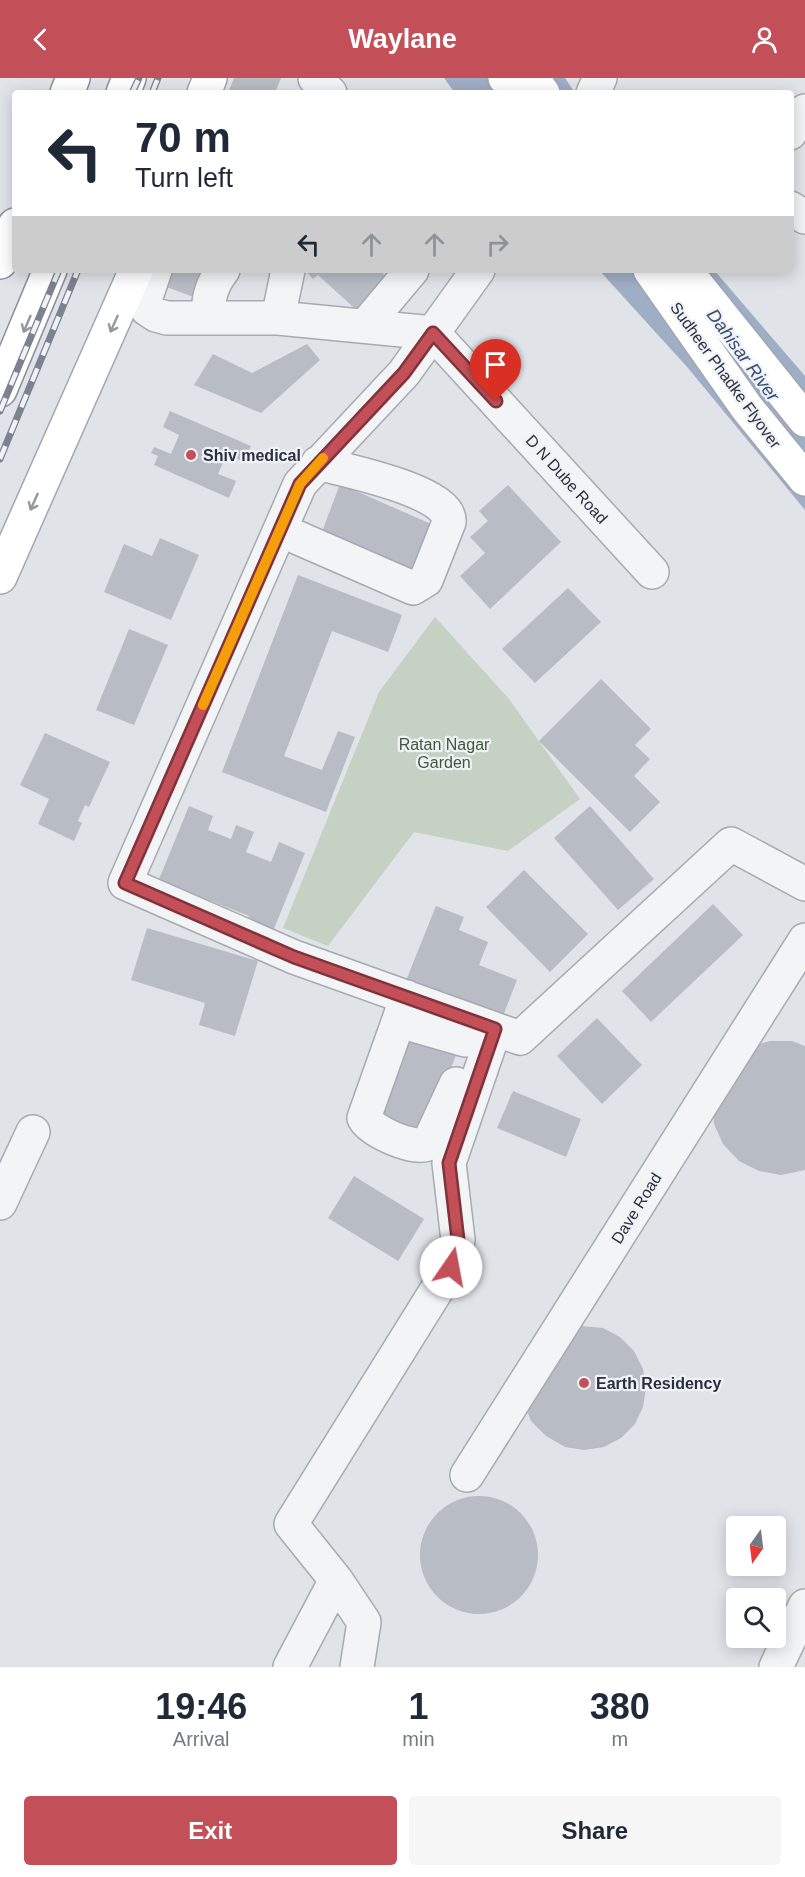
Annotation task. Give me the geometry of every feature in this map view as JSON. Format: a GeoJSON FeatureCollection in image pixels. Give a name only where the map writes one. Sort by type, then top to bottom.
{"type":"FeatureCollection","features":[{"type":"Feature","properties":{"kind":"main road"},"geometry":{"type":"LineString","coordinates":[[505,78],[515,90]]}},
{"type":"Feature","properties":{"kind":"main road"},"geometry":{"type":"LineString","coordinates":[[0,262],[12,232]]}},
{"type":"Feature","properties":{"kind":"main road"},"geometry":{"type":"LineString","coordinates":[[0,390],[49,273]]}},
{"type":"Feature","properties":{"kind":"main road"},"geometry":{"type":"LineString","coordinates":[[0,577],[135,273]]}},
{"type":"Feature","properties":{"kind":"main road","name":"Sudheer Phadke Flyover"},"geometry":{"type":"LineString","coordinates":[[652,273],[747,408],[805,479]]}},
{"type":"Feature","properties":{"kind":"main road","name":"Sudheer Phadke Flyover"},"geometry":{"type":"LineString","coordinates":[[687,273],[805,420]]}},
{"type":"Feature","properties":{"kind":"street"},"geometry":{"type":"LineString","coordinates":[[315,78],[327,90]]}},
{"type":"Feature","properties":{"kind":"street"},"geometry":{"type":"LineString","coordinates":[[794,127],[805,111]]}},
{"type":"Feature","properties":{"kind":"street"},"geometry":{"type":"LineString","coordinates":[[154,273],[145,300],[147,309],[167,318],[279,318],[433,333]]}},
{"type":"Feature","properties":{"kind":"street"},"geometry":{"type":"LineString","coordinates":[[208,318],[208,299],[214,281],[221,273]]}},
{"type":"Feature","properties":{"kind":"street"},"geometry":{"type":"LineString","coordinates":[[279,318],[281,273]]}},
{"type":"Feature","properties":{"kind":"street"},"geometry":{"type":"LineString","coordinates":[[365,326],[409,273]]}},
{"type":"Feature","properties":{"kind":"street"},"geometry":{"type":"LineString","coordinates":[[476,273],[404,373],[300,484],[125,883],[294,957],[403,1009],[495,1029],[519,1038],[731,844],[805,884]]}},
{"type":"Feature","properties":{"kind":"street","name":"D N Dube Road"},"geometry":{"type":"LineString","coordinates":[[433,333],[652,572]]}},
{"type":"Feature","properties":{"kind":"street"},"geometry":{"type":"LineString","coordinates":[[280,530],[413,588],[426,580],[449,522],[450,517],[443,507],[430,496],[318,463]]}},
{"type":"Feature","properties":{"kind":"street","name":"Dave Road"},"geometry":{"type":"LineString","coordinates":[[467,1475],[805,940]]}},
{"type":"Feature","properties":{"kind":"street"},"geometry":{"type":"LineString","coordinates":[[357,1667],[364,1622],[336,1580],[291,1524],[451,1267],[458,1240],[449,1163],[495,1029]]}},
{"type":"Feature","properties":{"kind":"street"},"geometry":{"type":"LineString","coordinates":[[0,1203],[33,1132]]}},
{"type":"Feature","properties":{"kind":"street"},"geometry":{"type":"LineString","coordinates":[[290,1667],[336,1580]]}},
{"type":"Feature","properties":{"kind":"street"},"geometry":{"type":"LineString","coordinates":[[776,1667],[805,1606]]}},
{"type":"Feature","properties":{"kind":"green space","name":"Ratan Nagar Garden"},"geometry":{"type":"Polygon","coordinates":[[[435,617],[509,699],[580,799],[508,851],[414,832],[328,946],[283,928],[379,692],[435,617]]]}},
{"type":"Feature","properties":{"kind":"water"},"geometry":{"type":"Polygon","coordinates":[[[444,78],[565,78],[573,90],[453,90],[444,78]]]}},
{"type":"Feature","properties":{"kind":"water","name":"Dahisar River"},"geometry":{"type":"Polygon","coordinates":[[[602,273],[717,273],[805,376],[805,510],[688,368],[602,273]]]}},
{"type":"Feature","properties":{"kind":"building"},"geometry":{"type":"Polygon","coordinates":[[[234,78],[281,78],[276,90],[229,90],[234,78]]]}},
{"type":"Feature","properties":{"kind":"building"},"geometry":{"type":"Polygon","coordinates":[[[160,273],[205,273],[196,298],[156,283],[160,273]]]}},
{"type":"Feature","properties":{"kind":"building"},"geometry":{"type":"Polygon","coordinates":[[[308,273],[382,273],[393,283],[363,316],[318,275],[313,279],[308,273]]]}},
{"type":"Feature","properties":{"kind":"building"},"geometry":{"type":"Polygon","coordinates":[[[307,344],[320,360],[261,413],[194,385],[213,354],[252,373],[307,344]]]}},
{"type":"Feature","properties":{"kind":"building","name":"Shiv medical"},"geometry":{"type":"Polygon","coordinates":[[[170,411],[251,446],[244,462],[227,454],[218,474],[236,481],[229,498],[154,465],[158,456],[151,453],[154,447],[171,454],[179,435],[163,427],[170,411]]]}},
{"type":"Feature","properties":{"kind":"building"},"geometry":{"type":"Polygon","coordinates":[[[340,484],[431,524],[411,576],[320,537],[340,484]]]}},
{"type":"Feature","properties":{"kind":"building"},"geometry":{"type":"Polygon","coordinates":[[[508,485],[561,542],[490,609],[460,576],[485,553],[470,537],[488,521],[479,511],[508,485]]]}},
{"type":"Feature","properties":{"kind":"building"},"geometry":{"type":"Polygon","coordinates":[[[160,538],[199,555],[171,620],[104,592],[124,544],[152,556],[160,538]]]}},
{"type":"Feature","properties":{"kind":"building"},"geometry":{"type":"Polygon","coordinates":[[[298,575],[402,615],[388,652],[332,631],[284,756],[322,770],[338,731],[355,737],[326,812],[222,772],[298,575]]]}},
{"type":"Feature","properties":{"kind":"building"},"geometry":{"type":"Polygon","coordinates":[[[568,588],[601,622],[535,683],[502,649],[568,588]]]}},
{"type":"Feature","properties":{"kind":"building"},"geometry":{"type":"Polygon","coordinates":[[[129,629],[168,645],[134,725],[96,710],[129,629]]]}},
{"type":"Feature","properties":{"kind":"building"},"geometry":{"type":"Polygon","coordinates":[[[601,679],[651,729],[635,745],[650,759],[634,776],[660,802],[630,832],[539,741],[601,679]]]}},
{"type":"Feature","properties":{"kind":"building"},"geometry":{"type":"Polygon","coordinates":[[[45,733],[110,762],[89,807],[85,805],[78,821],[82,823],[74,841],[38,824],[49,799],[20,785],[45,733]]]}},
{"type":"Feature","properties":{"kind":"building"},"geometry":{"type":"Polygon","coordinates":[[[189,806],[213,816],[208,830],[231,839],[236,825],[254,832],[246,852],[271,862],[279,842],[305,853],[273,931],[247,921],[249,916],[183,890],[182,894],[157,884],[189,806]]]}},
{"type":"Feature","properties":{"kind":"building"},"geometry":{"type":"Polygon","coordinates":[[[590,806],[654,879],[618,910],[554,838],[590,806]]]}},
{"type":"Feature","properties":{"kind":"building"},"geometry":{"type":"Polygon","coordinates":[[[524,870],[588,934],[550,972],[486,907],[524,870]]]}},
{"type":"Feature","properties":{"kind":"building"},"geometry":{"type":"Polygon","coordinates":[[[713,904],[743,935],[651,1022],[622,991],[713,904]]]}},
{"type":"Feature","properties":{"kind":"building"},"geometry":{"type":"Polygon","coordinates":[[[436,906],[464,917],[459,930],[488,942],[479,965],[517,980],[501,1021],[405,983],[436,906]]]}},
{"type":"Feature","properties":{"kind":"building"},"geometry":{"type":"Polygon","coordinates":[[[147,928],[258,961],[235,1036],[199,1025],[205,1003],[131,980],[147,928]]]}},
{"type":"Feature","properties":{"kind":"building"},"geometry":{"type":"Polygon","coordinates":[[[597,1018],[642,1065],[602,1104],[557,1056],[597,1018]]]}},
{"type":"Feature","properties":{"kind":"building"},"geometry":{"type":"Polygon","coordinates":[[[410,1033],[457,1053],[422,1139],[374,1119],[410,1033]]]}},
{"type":"Feature","properties":{"kind":"building"},"geometry":{"type":"Polygon","coordinates":[[[770,1041],[792,1041],[805,1046],[805,1170],[781,1175],[759,1171],[739,1161],[723,1144],[714,1124],[712,1101],[748,1047],[770,1041]]]}},
{"type":"Feature","properties":{"kind":"building"},"geometry":{"type":"Polygon","coordinates":[[[513,1091],[581,1119],[566,1157],[497,1128],[513,1091]]]}},
{"type":"Feature","properties":{"kind":"building"},"geometry":{"type":"Polygon","coordinates":[[[354,1176],[424,1219],[398,1261],[328,1218],[354,1176]]]}},
{"type":"Feature","properties":{"kind":"building","name":"Earth Residency"},"geometry":{"type":"Polygon","coordinates":[[[581,1326],[603,1328],[620,1337],[634,1351],[643,1369],[646,1388],[643,1407],[635,1424],[621,1438],[604,1447],[584,1450],[565,1447],[546,1436],[531,1421],[523,1401],[560,1330],[581,1326]]]}},
{"type":"Feature","properties":{"kind":"building"},"geometry":{"type":"Polygon","coordinates":[[[479,1496],[501,1501],[521,1513],[533,1533],[538,1555],[533,1577],[521,1597],[501,1609],[479,1614],[457,1609],[437,1597],[425,1577],[420,1555],[425,1533],[437,1513],[457,1501],[479,1496]]]}},
{"type":"Feature","properties":{"kind":"railway"},"geometry":{"type":"LineString","coordinates":[[133,90],[139,78]]}},
{"type":"Feature","properties":{"kind":"railway"},"geometry":{"type":"LineString","coordinates":[[153,90],[158,78]]}},
{"type":"Feature","properties":{"kind":"railway"},"geometry":{"type":"LineString","coordinates":[[0,411],[58,273]]}},
{"type":"Feature","properties":{"kind":"railway"},"geometry":{"type":"LineString","coordinates":[[0,459],[77,273]]}},
{"type":"Feature","properties":{"kind":"slow traffic"},"geometry":{"type":"LineString","coordinates":[[203,705],[300,484],[323,458]]}},
{"type":"Feature","properties":{"kind":"place","name":"Shiv medical"},"geometry":{"type":"Point","coordinates":[191,455]}},
{"type":"Feature","properties":{"kind":"place","name":"Earth Residency"},"geometry":{"type":"Point","coordinates":[584,1383]}},
{"type":"Feature","properties":{"kind":"route"},"geometry":{"type":"LineString","coordinates":[[451,1267],[458,1240],[449,1163],[495,1029],[294,957],[125,883],[300,484],[404,373],[433,333],[496,401]]}}]}
